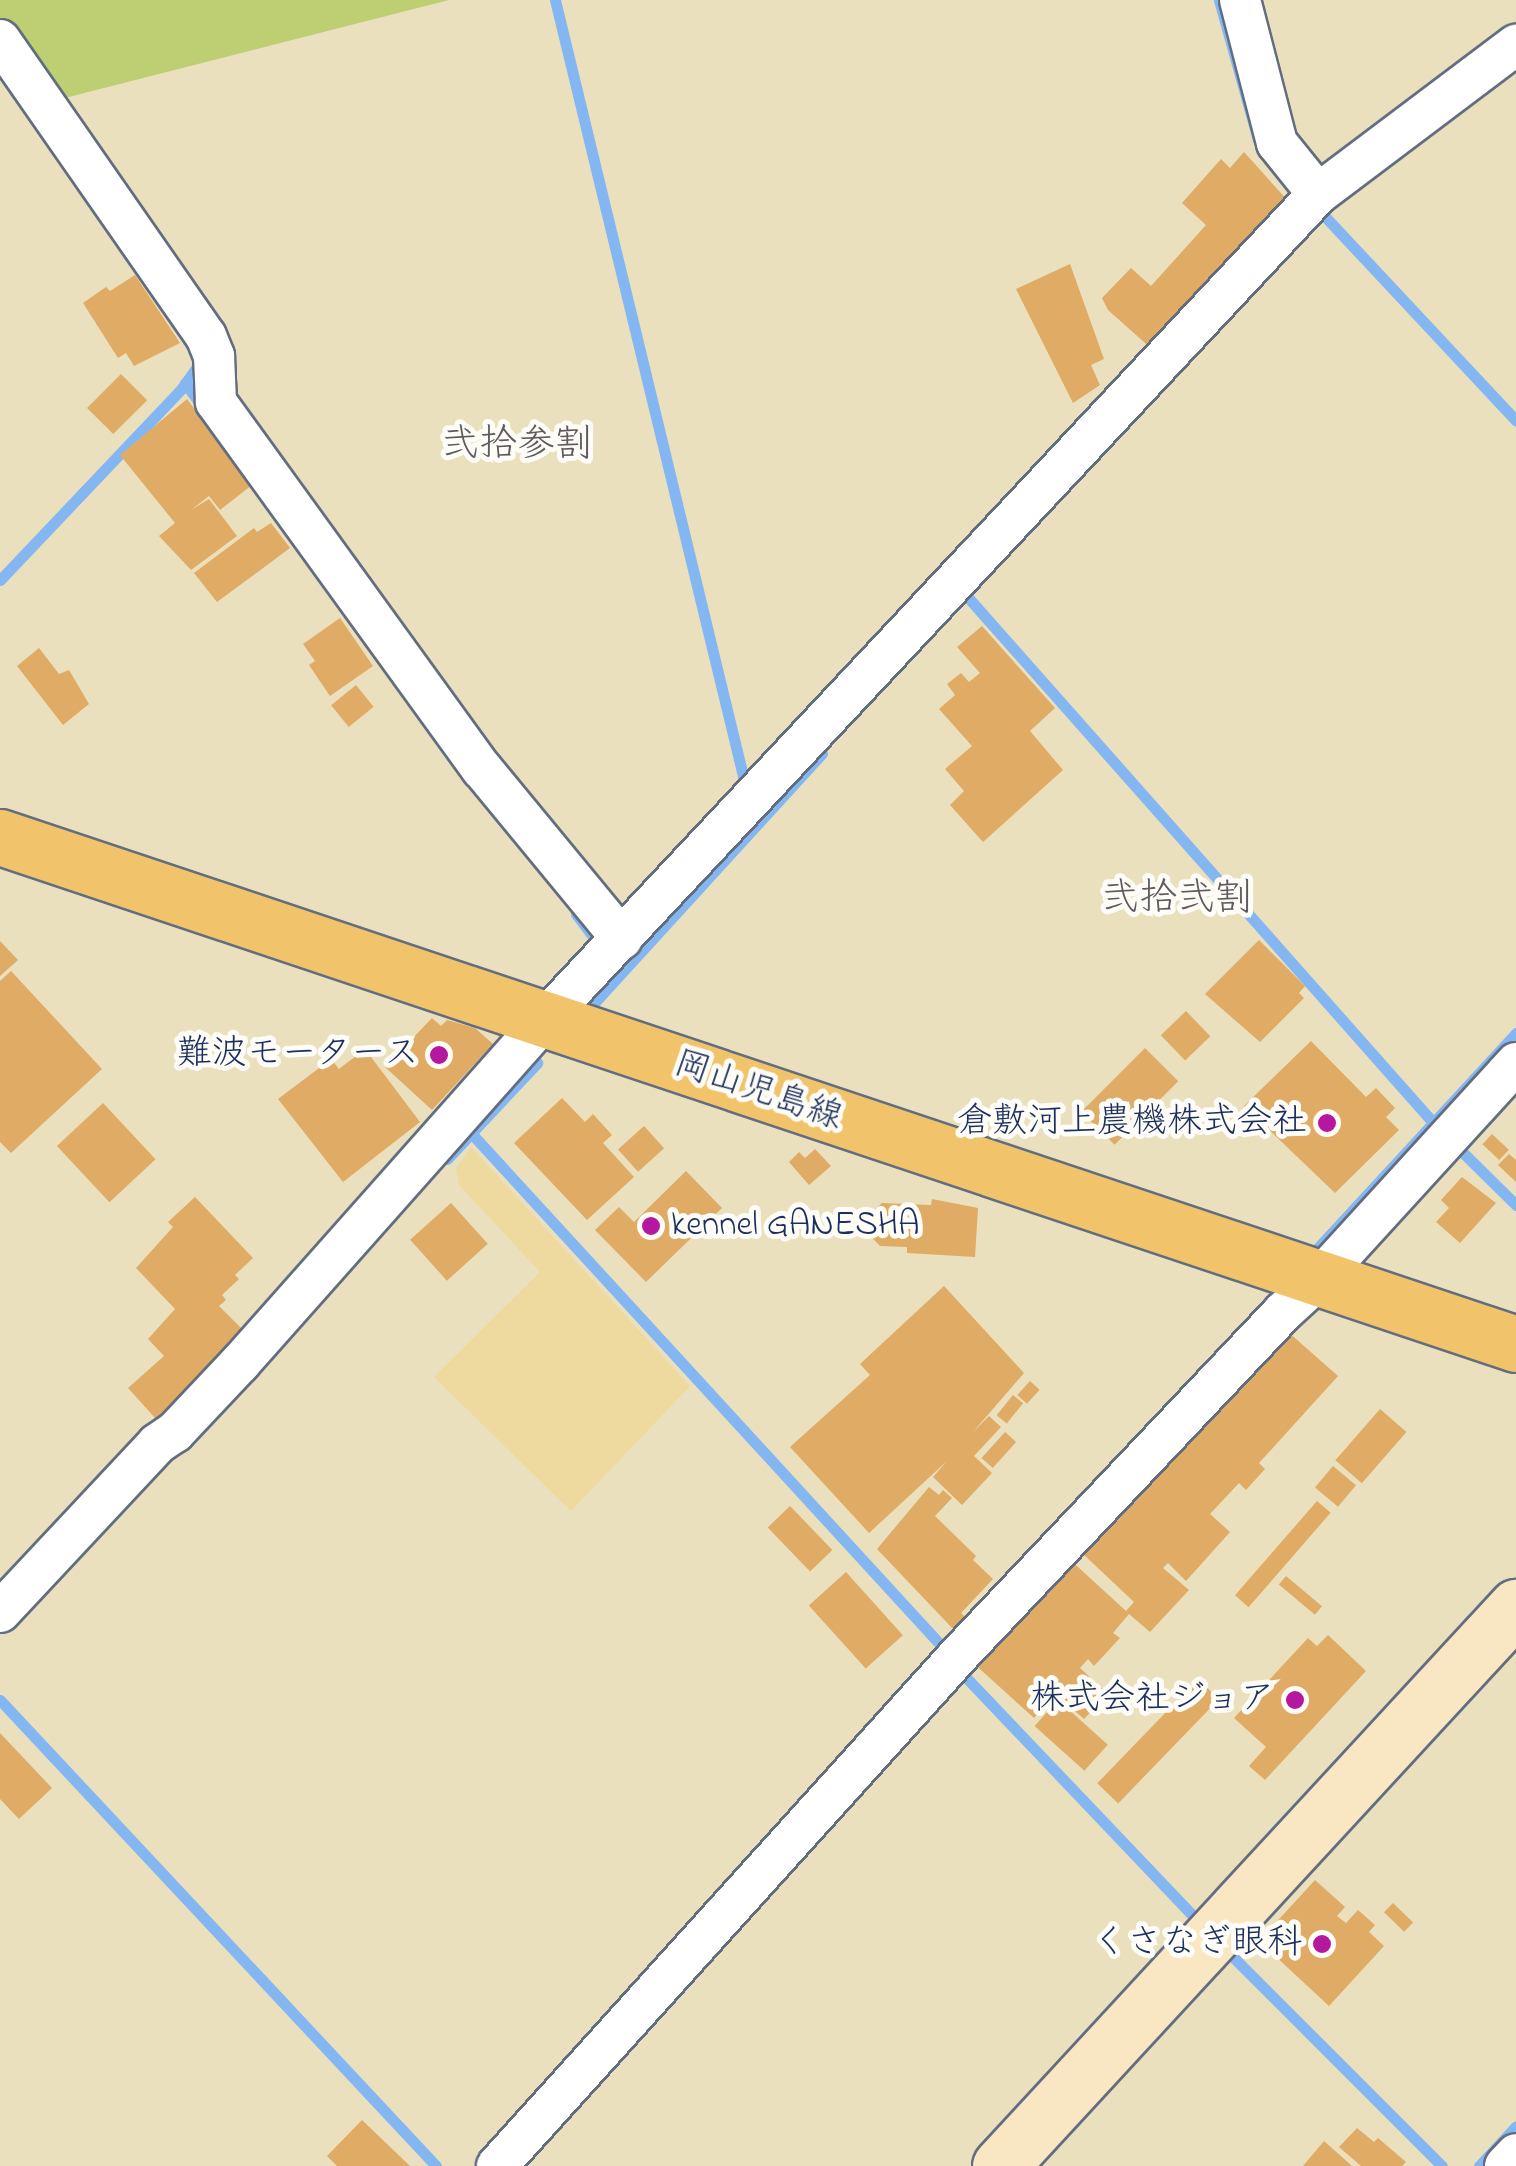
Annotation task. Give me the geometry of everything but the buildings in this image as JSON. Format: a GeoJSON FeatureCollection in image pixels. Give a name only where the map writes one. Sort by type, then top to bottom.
{"type":"FeatureCollection","features":[{"type":"Feature","properties":{"kind":"main road","name":"岡山児島線"},"geometry":{"type":"LineString","coordinates":[[0,837],[1516,1344]]}},
{"type":"Feature","properties":{"kind":"street"},"geometry":{"type":"LineString","coordinates":[[1240,0],[1277,143],[1318,194]]}},
{"type":"Feature","properties":{"kind":"street"},"geometry":{"type":"LineString","coordinates":[[0,40],[206,336],[214,356],[216,402],[482,769],[622,939]]}},
{"type":"Feature","properties":{"kind":"street"},"geometry":{"type":"LineString","coordinates":[[0,1612],[157,1444],[175,1432],[240,1364],[544,1020],[1318,194],[1516,46]]}},
{"type":"Feature","properties":{"kind":"street"},"geometry":{"type":"LineString","coordinates":[[497,2166],[952,1663],[1282,1312],[1318,1280],[1516,1063]]}},
{"type":"Feature","properties":{"kind":"street"},"geometry":{"type":"LineString","coordinates":[[1000,2166],[1516,1607]]}},
{"type":"Feature","properties":{"kind":"street"},"geometry":{"type":"LineString","coordinates":[[1505,2166],[1516,2154]]}},
{"type":"Feature","properties":{"kind":"green space"},"geometry":{"type":"Polygon","coordinates":[[[0,0],[449,0],[57,100],[0,22],[0,0]]]}},
{"type":"Feature","properties":{"kind":"sand"},"geometry":{"type":"Polygon","coordinates":[[[471,1147],[690,1386],[571,1511],[434,1377],[540,1272],[459,1185],[456,1168],[471,1147]]]}},
{"type":"Feature","properties":{"kind":"waterway"},"geometry":{"type":"LineString","coordinates":[[555,0],[744,780]]}},
{"type":"Feature","properties":{"kind":"waterway"},"geometry":{"type":"LineString","coordinates":[[1219,0],[1258,140]]}},
{"type":"Feature","properties":{"kind":"waterway"},"geometry":{"type":"LineString","coordinates":[[1317,208],[1516,421]]}},
{"type":"Feature","properties":{"kind":"waterway"},"geometry":{"type":"LineString","coordinates":[[0,580],[182,388],[202,359]]}},
{"type":"Feature","properties":{"kind":"waterway"},"geometry":{"type":"LineString","coordinates":[[185,383],[203,408]]}},
{"type":"Feature","properties":{"kind":"waterway"},"geometry":{"type":"LineString","coordinates":[[965,594],[1438,1128],[1516,1205]]}},
{"type":"Feature","properties":{"kind":"waterway"},"geometry":{"type":"LineString","coordinates":[[584,1014],[822,753]]}},
{"type":"Feature","properties":{"kind":"waterway"},"geometry":{"type":"LineString","coordinates":[[576,914],[591,934]]}},
{"type":"Feature","properties":{"kind":"waterway"},"geometry":{"type":"LineString","coordinates":[[1314,1252],[1516,1033]]}},
{"type":"Feature","properties":{"kind":"waterway"},"geometry":{"type":"LineString","coordinates":[[447,1159],[537,1063]]}},
{"type":"Feature","properties":{"kind":"waterway"},"geometry":{"type":"LineString","coordinates":[[471,1133],[947,1652]]}},
{"type":"Feature","properties":{"kind":"waterway"},"geometry":{"type":"LineString","coordinates":[[958,1669],[1196,1919]]}},
{"type":"Feature","properties":{"kind":"waterway"},"geometry":{"type":"LineString","coordinates":[[0,1700],[436,2166]]}},
{"type":"Feature","properties":{"kind":"waterway"},"geometry":{"type":"LineString","coordinates":[[1229,1953],[1442,2166]]}},
{"type":"Feature","properties":{"kind":"waterway"},"geometry":{"type":"LineString","coordinates":[[1479,2166],[1516,2126]]}},
{"type":"Feature","properties":{"kind":"place","name":"難波モータース"},"geometry":{"type":"Point","coordinates":[439,1055]}},
{"type":"Feature","properties":{"kind":"place","name":"倉敷河上農機株式会社"},"geometry":{"type":"Point","coordinates":[1327,1123]}},
{"type":"Feature","properties":{"kind":"place","name":"kennel GANESHA"},"geometry":{"type":"Point","coordinates":[651,1226]}},
{"type":"Feature","properties":{"kind":"place","name":"株式会社ジョア"},"geometry":{"type":"Point","coordinates":[1295,1700]}},
{"type":"Feature","properties":{"kind":"place","name":"くさなぎ眼科"},"geometry":{"type":"Point","coordinates":[1322,1944]}},
{"type":"Feature","properties":{"kind":"district","name":"弐拾参割"},"geometry":{"type":"Point","coordinates":[517,447]}},
{"type":"Feature","properties":{"kind":"district","name":"弐拾弐割"},"geometry":{"type":"Point","coordinates":[1177,901]}}]}
